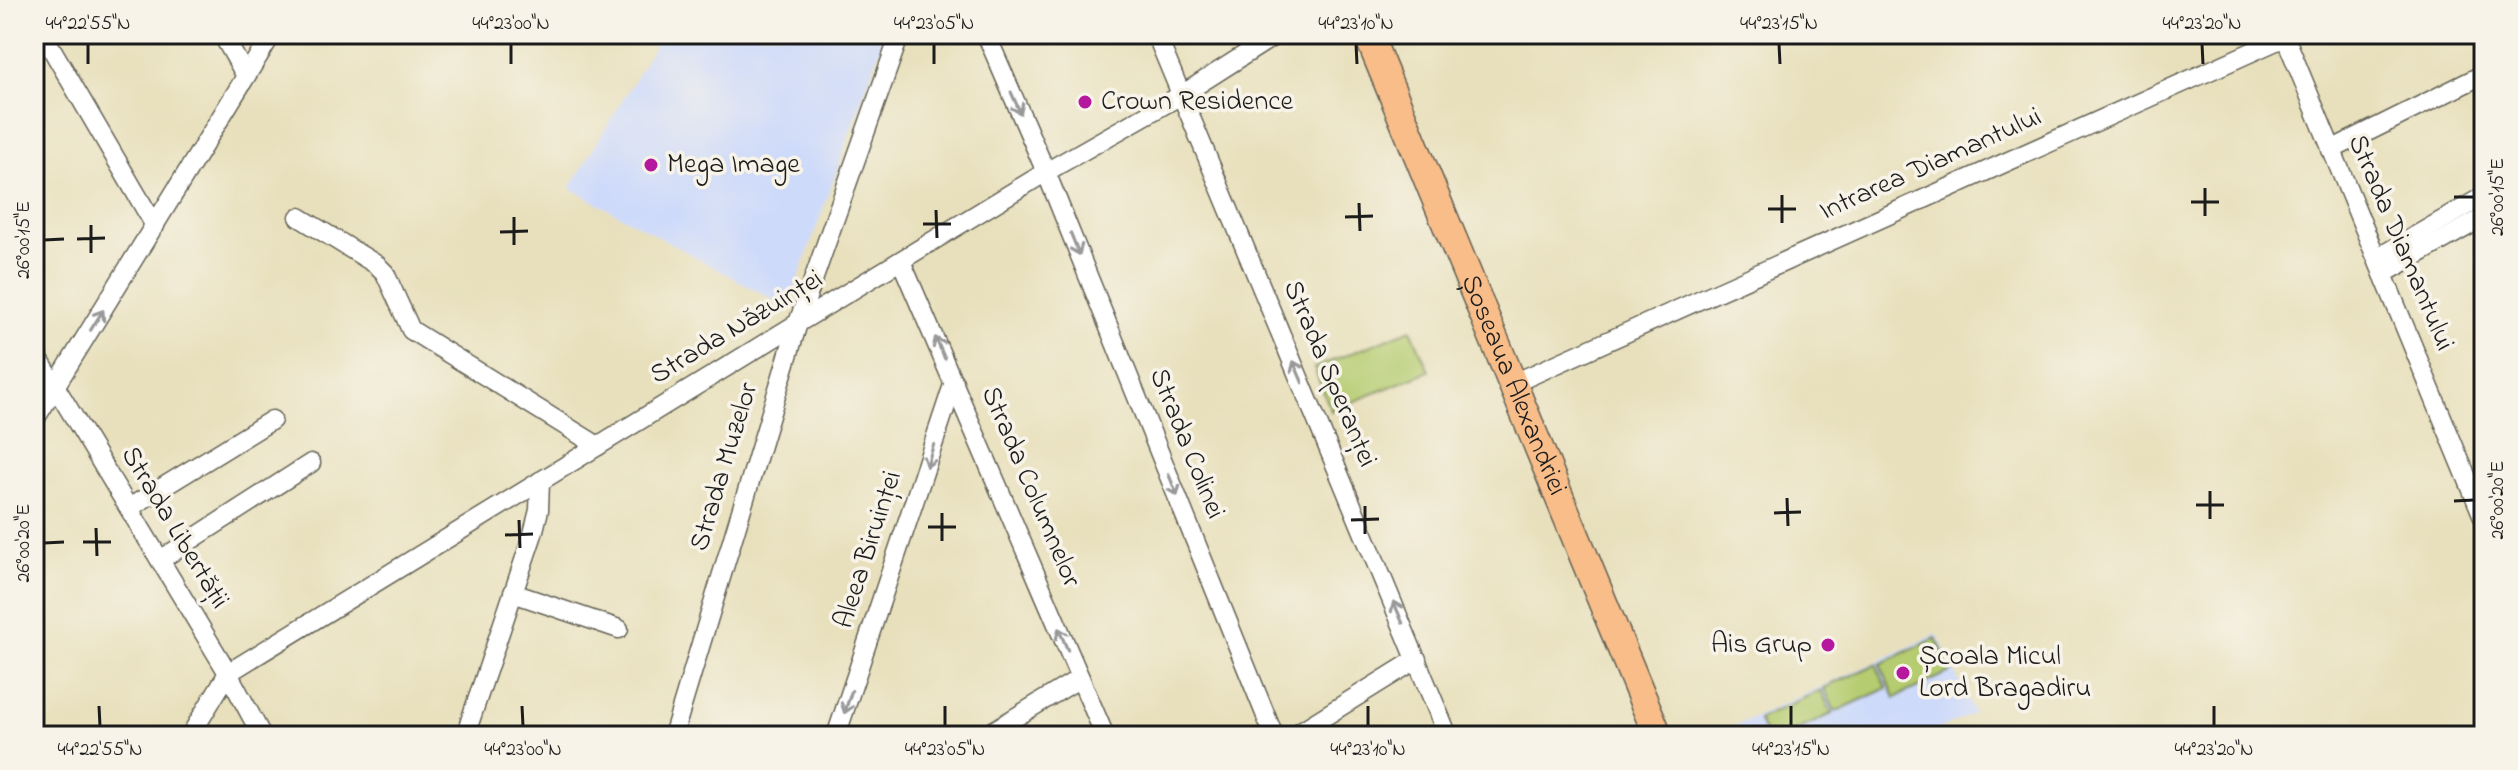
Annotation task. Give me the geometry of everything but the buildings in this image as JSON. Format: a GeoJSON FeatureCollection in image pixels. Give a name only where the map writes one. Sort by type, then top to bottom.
{"type":"FeatureCollection","features":[{"type":"Feature","properties":{"kind":"main road","name":"Șoseaua Alexandriei"},"geometry":{"type":"LineString","coordinates":[[1352,34],[1640,736]]}},
{"type":"Feature","properties":{"kind":"main road","name":"Șoseaua Alexandriei"},"geometry":{"type":"LineString","coordinates":[[1368,34],[1658,736]]}},
{"type":"Feature","properties":{"kind":"street"},"geometry":{"type":"LineString","coordinates":[[43,34],[155,226]]}},
{"type":"Feature","properties":{"kind":"street"},"geometry":{"type":"LineString","coordinates":[[222,34],[246,76]]}},
{"type":"Feature","properties":{"kind":"street"},"geometry":{"type":"LineString","coordinates":[[34,421],[272,34]]}},
{"type":"Feature","properties":{"kind":"street","name":"Strada Muzelor"},"geometry":{"type":"LineString","coordinates":[[673,736],[798,323],[900,34]]}},
{"type":"Feature","properties":{"kind":"street","name":"Strada Colinei"},"geometry":{"type":"LineString","coordinates":[[986,34],[1046,172],[1274,736]]}},
{"type":"Feature","properties":{"kind":"street","name":"Strada Speranței"},"geometry":{"type":"LineString","coordinates":[[1156,34],[1448,736]]}},
{"type":"Feature","properties":{"kind":"street","name":"Strada Năzuinței"},"geometry":{"type":"LineString","coordinates":[[228,673],[1277,34]]}},
{"type":"Feature","properties":{"kind":"street","name":"Intrarea Diamantului"},"geometry":{"type":"LineString","coordinates":[[1512,384],[2284,36]]}},
{"type":"Feature","properties":{"kind":"street","name":"Strada Diamantului"},"geometry":{"type":"LineString","coordinates":[[2284,36],[2380,266],[2477,478],[2484,519]]}},
{"type":"Feature","properties":{"kind":"street"},"geometry":{"type":"LineString","coordinates":[[2331,150],[2484,74]]}},
{"type":"Feature","properties":{"kind":"street"},"geometry":{"type":"LineString","coordinates":[[2380,266],[2484,196]]}},
{"type":"Feature","properties":{"kind":"street"},"geometry":{"type":"LineString","coordinates":[[299,217],[385,273],[411,330],[598,446]]}},
{"type":"Feature","properties":{"kind":"street"},"geometry":{"type":"LineString","coordinates":[[2380,266],[2484,217]]}},
{"type":"Feature","properties":{"kind":"street","name":"Strada Columnelor"},"geometry":{"type":"LineString","coordinates":[[901,261],[1105,736]]}},
{"type":"Feature","properties":{"kind":"street","name":"Strada Libertății"},"geometry":{"type":"LineString","coordinates":[[34,351],[228,673],[262,736]]}},
{"type":"Feature","properties":{"kind":"street","name":"Aleea Biruinței"},"geometry":{"type":"LineString","coordinates":[[836,736],[954,382]]}},
{"type":"Feature","properties":{"kind":"street"},"geometry":{"type":"LineString","coordinates":[[129,508],[272,420]]}},
{"type":"Feature","properties":{"kind":"street"},"geometry":{"type":"LineString","coordinates":[[160,560],[311,463]]}},
{"type":"Feature","properties":{"kind":"street"},"geometry":{"type":"LineString","coordinates":[[465,736],[533,534],[539,510],[540,481]]}},
{"type":"Feature","properties":{"kind":"street"},"geometry":{"type":"LineString","coordinates":[[513,593],[619,629]]}},
{"type":"Feature","properties":{"kind":"street"},"geometry":{"type":"LineString","coordinates":[[1293,736],[1417,659]]}},
{"type":"Feature","properties":{"kind":"street"},"geometry":{"type":"LineString","coordinates":[[190,736],[228,673]]}},
{"type":"Feature","properties":{"kind":"street"},"geometry":{"type":"LineString","coordinates":[[985,736],[1080,678]]}},
{"type":"Feature","properties":{"kind":"shaded area"},"geometry":{"type":"Polygon","coordinates":[[[639,34],[885,34],[788,308],[570,188],[655,45],[639,34]]]}},
{"type":"Feature","properties":{"kind":"shaded area","name":"Școala Micul Lord Bragadiru"},"geometry":{"type":"Polygon","coordinates":[[[1937,634],[1974,713],[1923,736],[1713,736],[1937,634]]]}},
{"type":"Feature","properties":{"kind":"green space"},"geometry":{"type":"Polygon","coordinates":[[[1411,329],[1429,371],[1331,411],[1314,368],[1411,329]]]}},
{"type":"Feature","properties":{"kind":"green space"},"geometry":{"type":"Polygon","coordinates":[[[1936,638],[1952,671],[1895,698],[1880,664],[1936,638]]]}},
{"type":"Feature","properties":{"kind":"green space"},"geometry":{"type":"Polygon","coordinates":[[[1876,664],[1887,688],[1835,712],[1824,688],[1876,664]]]}},
{"type":"Feature","properties":{"kind":"green space"},"geometry":{"type":"Polygon","coordinates":[[[1821,690],[1832,714],[1784,736],[1766,736],[1758,719],[1821,690]]]}},
{"type":"Feature","properties":{"kind":"place","name":"Crown Residence"},"geometry":{"type":"Point","coordinates":[1085,102]}},
{"type":"Feature","properties":{"kind":"place","name":"Mega Image"},"geometry":{"type":"Point","coordinates":[651,165]}},
{"type":"Feature","properties":{"kind":"place","name":"Ais Grup"},"geometry":{"type":"Point","coordinates":[1828,645]}},
{"type":"Feature","properties":{"kind":"place","name":"Școala Micul Lord Bragadiru"},"geometry":{"type":"Point","coordinates":[1903,673]}}]}
